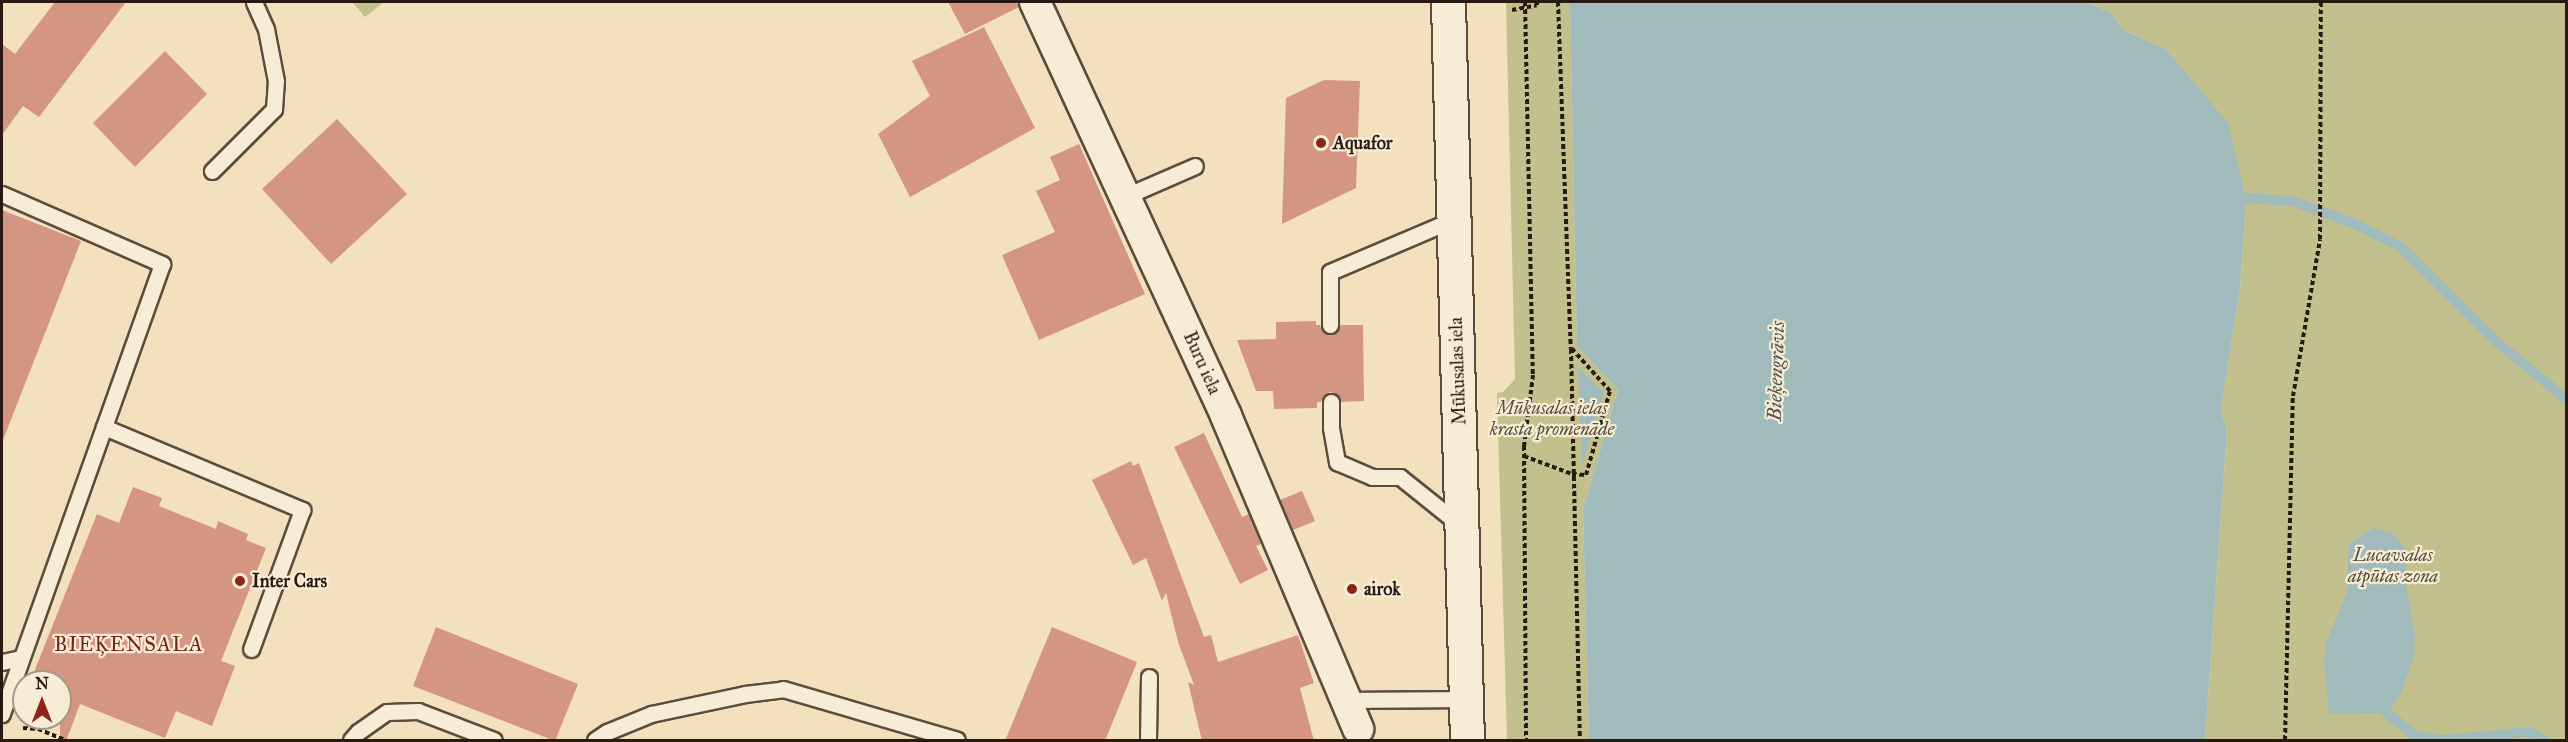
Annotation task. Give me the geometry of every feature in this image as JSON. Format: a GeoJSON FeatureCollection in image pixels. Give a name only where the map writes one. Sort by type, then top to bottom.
{"type":"FeatureCollection","features":[{"type":"Feature","properties":{"kind":"main road","name":"Mūkusalas iela"},"geometry":{"type":"LineString","coordinates":[[1448,2],[1467,741]]}},
{"type":"Feature","properties":{"kind":"street","name":"Buru iela"},"geometry":{"type":"LineString","coordinates":[[1035,2],[1226,416],[1358,729]]}},
{"type":"Feature","properties":{"kind":"lane"},"geometry":{"type":"LineString","coordinates":[[212,171],[274,109],[276,81],[266,29],[254,2]]}},
{"type":"Feature","properties":{"kind":"lane"},"geometry":{"type":"LineString","coordinates":[[1126,196],[1196,166]]}},
{"type":"Feature","properties":{"kind":"lane"},"geometry":{"type":"LineString","coordinates":[[2,194],[162,264],[2,714]]}},
{"type":"Feature","properties":{"kind":"lane"},"geometry":{"type":"LineString","coordinates":[[1330,325],[1330,272],[1454,219]]}},
{"type":"Feature","properties":{"kind":"lane"},"geometry":{"type":"LineString","coordinates":[[1331,402],[1331,428],[1337,462],[1372,477],[1400,477],[1463,528]]}},
{"type":"Feature","properties":{"kind":"lane"},"geometry":{"type":"LineString","coordinates":[[104,427],[302,510],[252,649]]}},
{"type":"Feature","properties":{"kind":"lane"},"geometry":{"type":"LineString","coordinates":[[2,662],[21,658]]}},
{"type":"Feature","properties":{"kind":"lane"},"geometry":{"type":"LineString","coordinates":[[1148,741],[1149,677]]}},
{"type":"Feature","properties":{"kind":"lane"},"geometry":{"type":"LineString","coordinates":[[596,741],[607,732],[651,714],[745,694],[783,689],[957,741]]}},
{"type":"Feature","properties":{"kind":"lane"},"geometry":{"type":"LineString","coordinates":[[1346,700],[1466,699]]}},
{"type":"Feature","properties":{"kind":"lane"},"geometry":{"type":"LineString","coordinates":[[351,741],[358,732],[387,712],[418,711],[494,741]]}},
{"type":"Feature","properties":{"kind":"path"},"geometry":{"type":"LineString","coordinates":[[1525,2],[1533,375],[1524,456],[1526,741]]}},
{"type":"Feature","properties":{"kind":"path"},"geometry":{"type":"LineString","coordinates":[[1512,10],[1537,5],[1537,2]]}},
{"type":"Feature","properties":{"kind":"path"},"geometry":{"type":"LineString","coordinates":[[1558,2],[1571,349],[1572,474],[1580,741]]}},
{"type":"Feature","properties":{"kind":"path"},"geometry":{"type":"LineString","coordinates":[[2285,741],[2293,396],[2320,239],[2321,2]]}},
{"type":"Feature","properties":{"kind":"path"},"geometry":{"type":"LineString","coordinates":[[1524,456],[1572,474],[1586,475],[1610,391],[1571,349]]}},
{"type":"Feature","properties":{"kind":"path"},"geometry":{"type":"LineString","coordinates":[[40,730],[65,741]]}},
{"type":"Feature","properties":{"kind":"green space"},"geometry":{"type":"Polygon","coordinates":[[[352,2],[384,2],[365,17],[352,2]]]}},
{"type":"Feature","properties":{"kind":"green space","name":"Mūkusalas ielas krasta promenāde"},"geometry":{"type":"Polygon","coordinates":[[[1506,2],[1570,2],[1577,346],[1618,389],[1583,510],[1589,740],[1507,740],[1497,393],[1503,392],[1515,379],[1506,2]]]}},
{"type":"Feature","properties":{"kind":"green space","name":"Lucavsalas atpūtas zona"},"geometry":{"type":"Polygon","coordinates":[[[2085,2],[2566,2],[2566,740],[2205,740],[2227,432],[2221,407],[2240,290],[2246,198],[2227,123],[2166,49],[2123,30],[2110,12],[2085,2]]]}},
{"type":"Feature","properties":{"kind":"water","name":"Bieķengrāvis"},"geometry":{"type":"Polygon","coordinates":[[[1570,2],[2085,2],[2110,12],[2123,30],[2166,49],[2228,123],[2246,198],[2240,290],[2221,407],[2227,432],[2205,740],[1589,740],[1583,510],[1618,389],[1577,346],[1570,2]]]}},
{"type":"Feature","properties":{"kind":"water"},"geometry":{"type":"Polygon","coordinates":[[[1578,368],[1604,392],[1582,466],[1578,368]]]}},
{"type":"Feature","properties":{"kind":"water"},"geometry":{"type":"Polygon","coordinates":[[[2373,528],[2391,532],[2406,548],[2406,585],[2415,637],[2414,657],[2400,696],[2387,713],[2329,714],[2324,662],[2326,642],[2347,593],[2349,544],[2373,528]]]}},
{"type":"Feature","properties":{"kind":"building"},"geometry":{"type":"Polygon","coordinates":[[[55,2],[126,2],[39,117],[23,106],[2,135],[2,44],[15,54],[55,2]]]}},
{"type":"Feature","properties":{"kind":"building"},"geometry":{"type":"Polygon","coordinates":[[[948,2],[1018,2],[1019,7],[965,34],[948,2]]]}},
{"type":"Feature","properties":{"kind":"building"},"geometry":{"type":"Polygon","coordinates":[[[984,27],[1035,128],[910,197],[878,134],[930,96],[912,61],[984,27]]]}},
{"type":"Feature","properties":{"kind":"building"},"geometry":{"type":"Polygon","coordinates":[[[165,51],[207,94],[135,167],[93,123],[165,51]]]}},
{"type":"Feature","properties":{"kind":"building","name":"Aquafor"},"geometry":{"type":"Polygon","coordinates":[[[1324,80],[1360,81],[1356,188],[1282,224],[1286,98],[1324,80]]]}},
{"type":"Feature","properties":{"kind":"building"},"geometry":{"type":"Polygon","coordinates":[[[337,119],[407,194],[331,264],[262,189],[337,119]]]}},
{"type":"Feature","properties":{"kind":"building"},"geometry":{"type":"Polygon","coordinates":[[[1079,144],[1145,294],[1039,340],[1002,255],[1055,232],[1036,191],[1060,180],[1050,157],[1079,144]]]}},
{"type":"Feature","properties":{"kind":"building"},"geometry":{"type":"Polygon","coordinates":[[[2,210],[81,241],[3,440],[2,440],[2,210]]]}},
{"type":"Feature","properties":{"kind":"building"},"geometry":{"type":"Polygon","coordinates":[[[1316,321],[1316,325],[1320,325],[1322,330],[1329,335],[1335,333],[1340,325],[1363,325],[1364,401],[1341,402],[1336,394],[1330,392],[1323,397],[1321,402],[1317,402],[1317,408],[1274,409],[1273,391],[1256,391],[1237,340],[1276,339],[1276,322],[1316,321]]]}},
{"type":"Feature","properties":{"kind":"building"},"geometry":{"type":"Polygon","coordinates":[[[1204,433],[1242,517],[1249,514],[1261,544],[1256,546],[1268,570],[1240,584],[1174,447],[1204,433]]]}},
{"type":"Feature","properties":{"kind":"building"},"geometry":{"type":"Polygon","coordinates":[[[1131,461],[1133,466],[1139,463],[1204,637],[1211,635],[1218,662],[1298,635],[1314,683],[1300,688],[1314,741],[1202,741],[1188,682],[1194,685],[1178,642],[1166,593],[1162,601],[1146,558],[1133,565],[1092,480],[1131,461]]]}},
{"type":"Feature","properties":{"kind":"building"},"geometry":{"type":"Polygon","coordinates":[[[133,487],[162,498],[159,506],[216,529],[218,521],[248,534],[246,540],[266,548],[221,661],[235,666],[212,726],[176,711],[165,738],[80,704],[72,725],[72,670],[35,670],[97,514],[119,523],[133,487]]]}},
{"type":"Feature","properties":{"kind":"building"},"geometry":{"type":"Polygon","coordinates":[[[1302,491],[1315,521],[1293,530],[1280,500],[1302,491]]]}},
{"type":"Feature","properties":{"kind":"building"},"geometry":{"type":"Polygon","coordinates":[[[436,627],[578,684],[555,741],[413,686],[436,627]]]}},
{"type":"Feature","properties":{"kind":"building"},"geometry":{"type":"Polygon","coordinates":[[[1052,627],[1137,662],[1105,741],[1005,741],[1052,627]]]}},
{"type":"Feature","properties":{"kind":"building"},"geometry":{"type":"Polygon","coordinates":[[[60,730],[70,730],[66,741],[60,741],[60,730]]]}},
{"type":"Feature","properties":{"kind":"waterway"},"geometry":{"type":"LineString","coordinates":[[2246,198],[2292,201],[2353,223],[2401,247],[2497,342],[2566,399]]}},
{"type":"Feature","properties":{"kind":"waterway"},"geometry":{"type":"LineString","coordinates":[[2387,713],[2415,736],[2445,740],[2529,732],[2544,740]]}},
{"type":"Feature","properties":{"kind":"place","name":"Aquafor"},"geometry":{"type":"Point","coordinates":[1321,143]}},
{"type":"Feature","properties":{"kind":"place","name":"Inter Cars"},"geometry":{"type":"Point","coordinates":[240,581]}},
{"type":"Feature","properties":{"kind":"place","name":"airok"},"geometry":{"type":"Point","coordinates":[1352,589]}},
{"type":"Feature","properties":{"kind":"district","name":"BIEĶENSALA"},"geometry":{"type":"Point","coordinates":[129,644]}}]}
